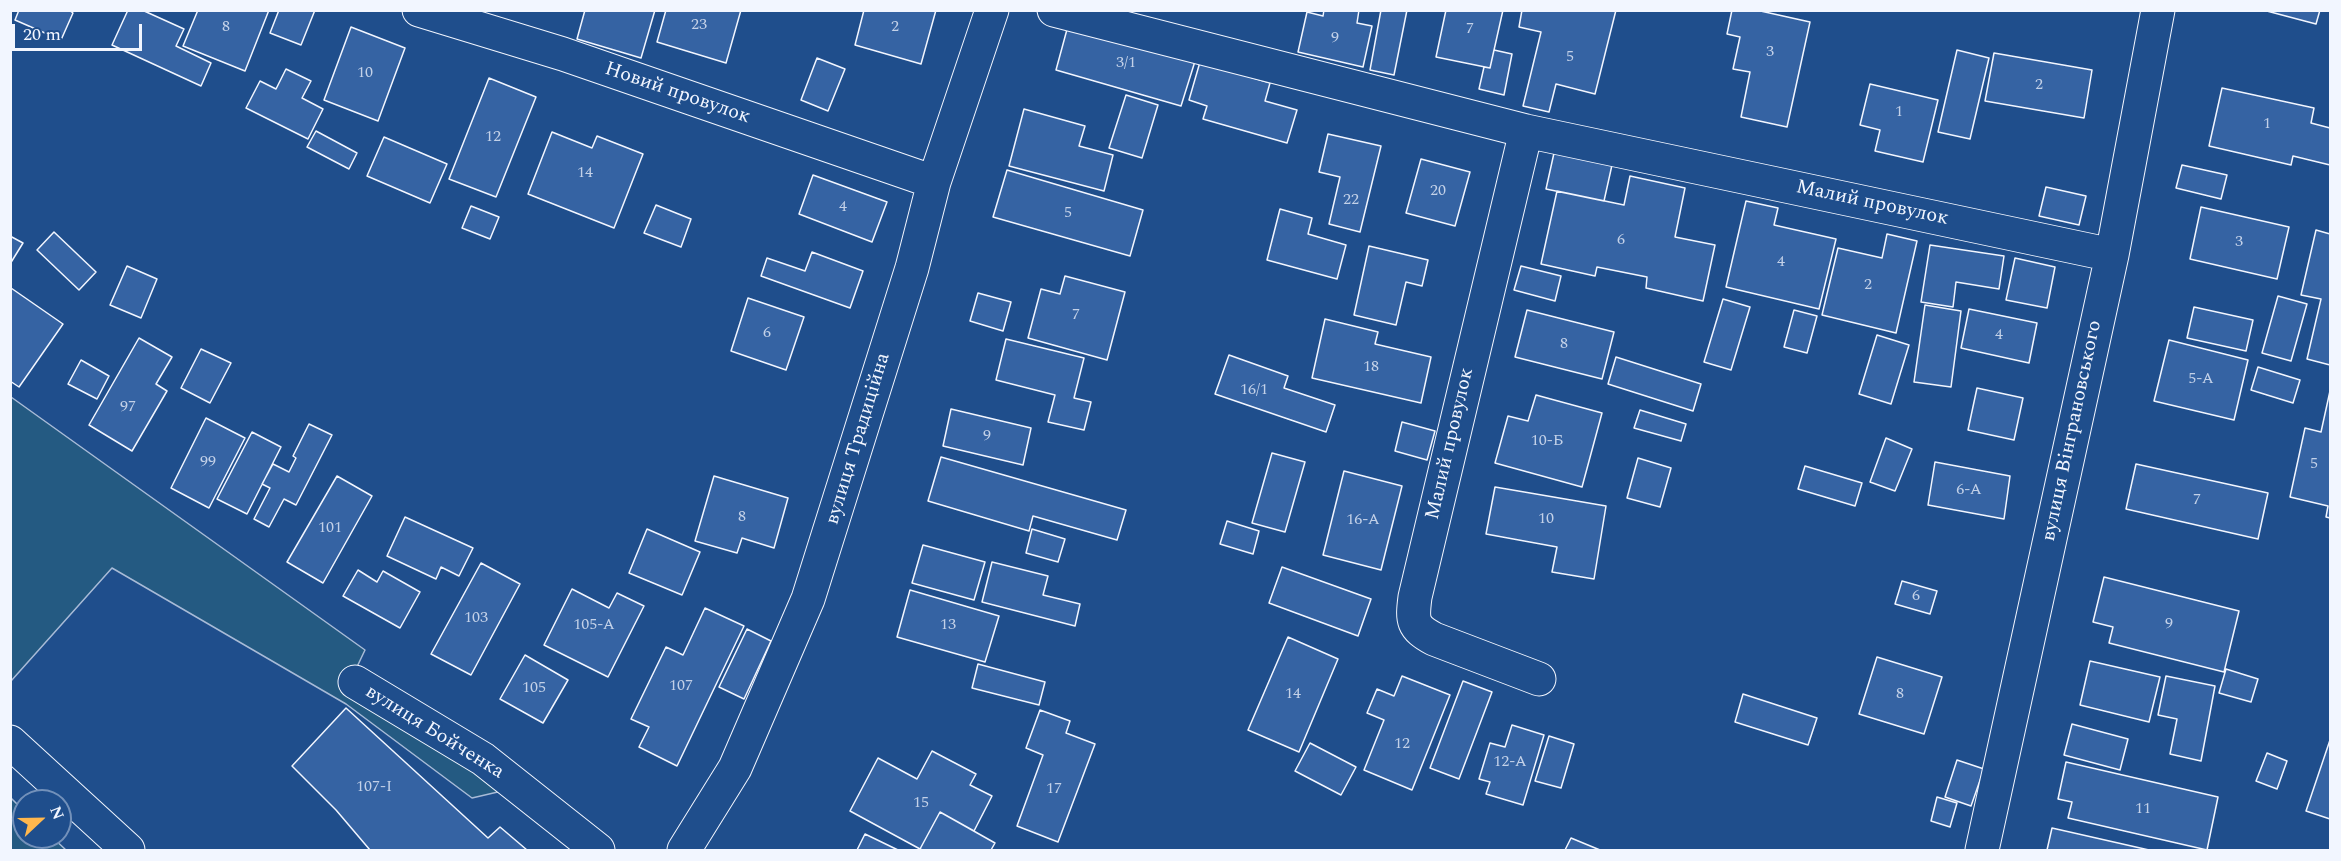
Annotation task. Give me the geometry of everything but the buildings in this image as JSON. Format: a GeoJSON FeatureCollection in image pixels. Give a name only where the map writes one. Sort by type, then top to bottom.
{"type":"FeatureCollection","features":[{"type":"Feature","properties":{"kind":"street","name":"Новий провулок"},"geometry":{"type":"LineString","coordinates":[[419,10],[563,54],[933,182]]}},
{"type":"Feature","properties":{"kind":"street","name":"вулиця Традиційна"},"geometry":{"type":"LineString","coordinates":[[684,850],[735,768],[808,599],[912,268],[933,182],[992,10]]}},
{"type":"Feature","properties":{"kind":"street","name":"Малий провулок"},"geometry":{"type":"LineString","coordinates":[[1054,10],[1526,131],[2112,255]]}},
{"type":"Feature","properties":{"kind":"street","name":"вулиця Вінграновського"},"geometry":{"type":"LineString","coordinates":[[1982,850],[2112,255],[2158,10]]}},
{"type":"Feature","properties":{"kind":"street","name":"Малий провулок"},"geometry":{"type":"LineString","coordinates":[[1526,131],[1415,597],[1413,617],[1418,630],[1434,639],[1539,679]]}},
{"type":"Feature","properties":{"kind":"street","name":"вулиця Бойченка"},"geometry":{"type":"LineString","coordinates":[[355,682],[483,759],[598,850]]}},
{"type":"Feature","properties":{"kind":"street"},"geometry":{"type":"LineString","coordinates":[[10,742],[128,850]]}},
{"type":"Feature","properties":{"kind":"shaded area"},"geometry":{"type":"Polygon","coordinates":[[[11,397],[365,650],[355,671],[502,791],[472,798],[346,704],[112,568],[11,681],[11,397]]]}},
{"type":"Feature","properties":{"kind":"shaded area"},"geometry":{"type":"Polygon","coordinates":[[[11,798],[12,849],[66,850],[11,850],[11,798]]]}}]}
